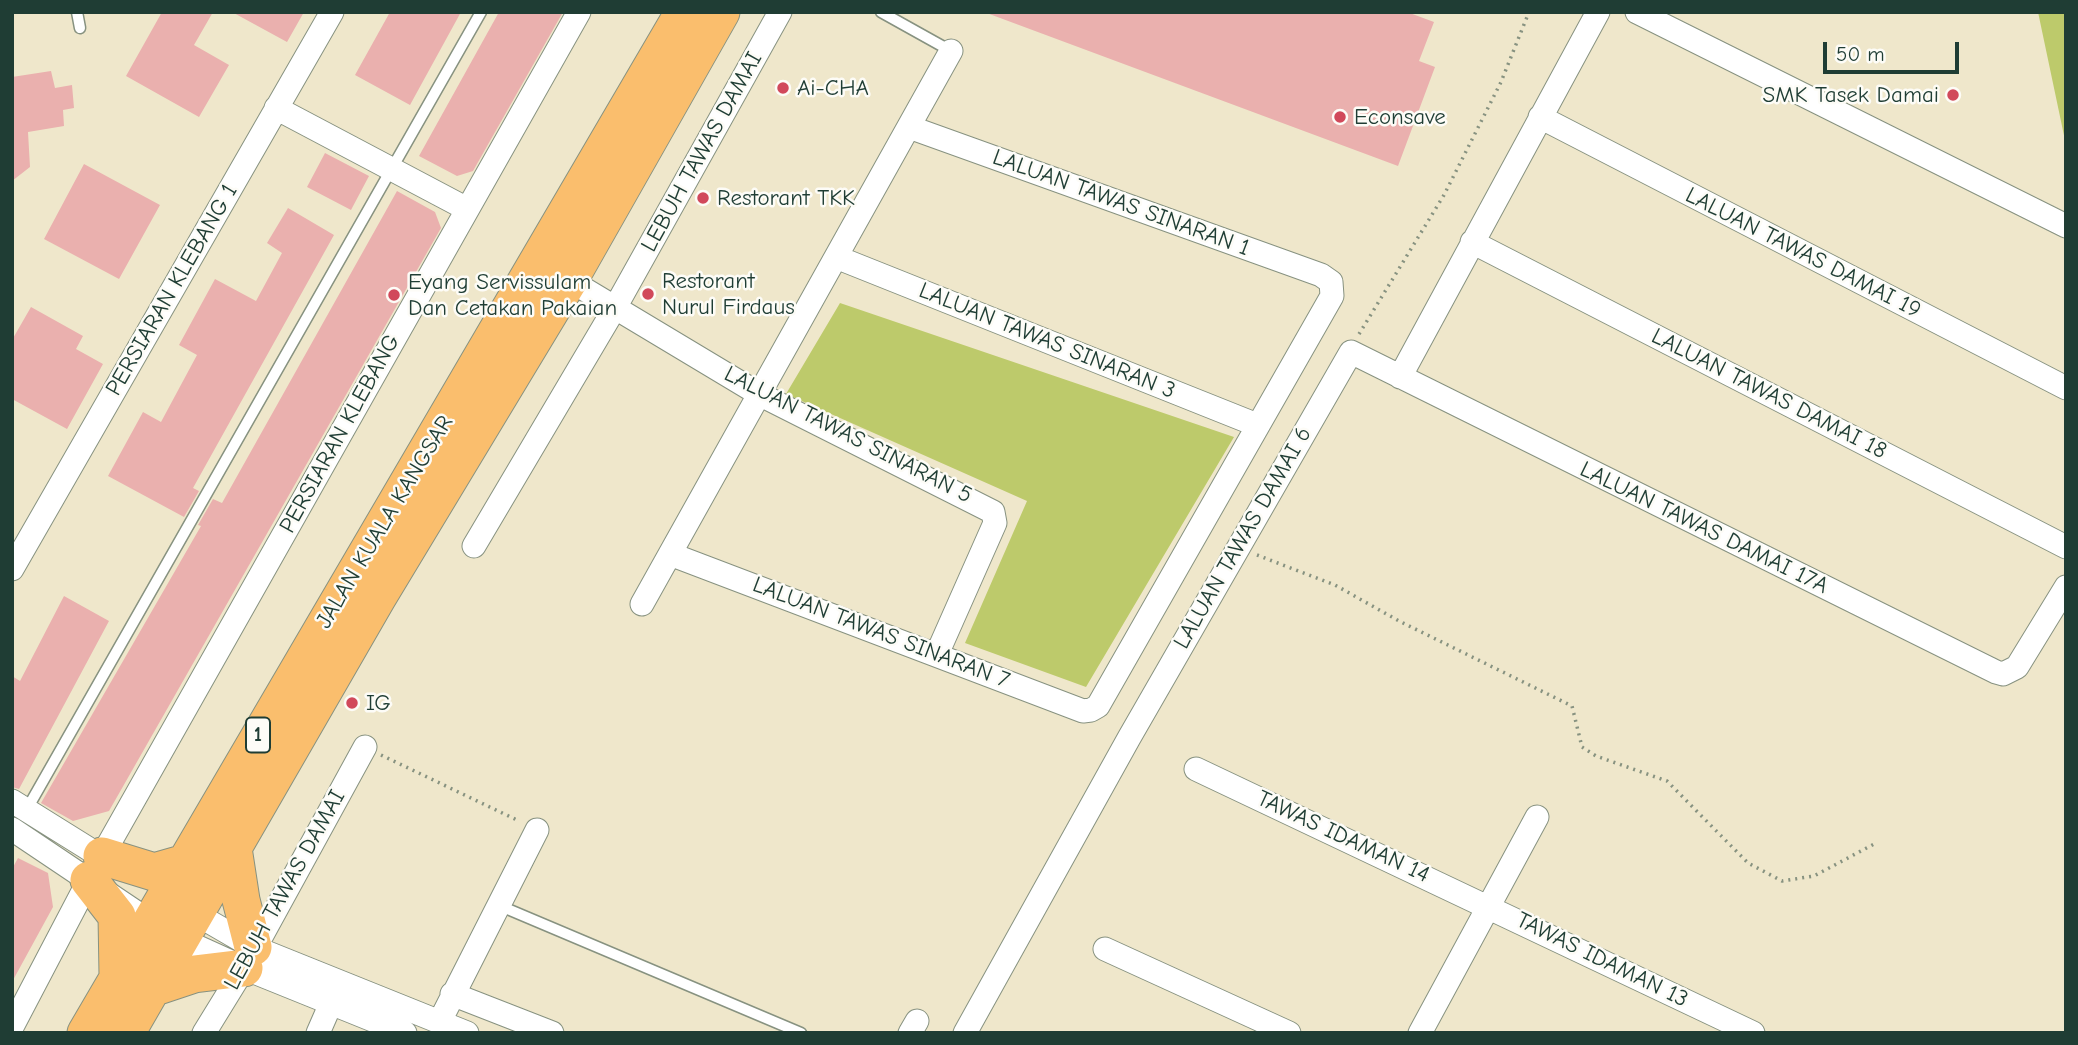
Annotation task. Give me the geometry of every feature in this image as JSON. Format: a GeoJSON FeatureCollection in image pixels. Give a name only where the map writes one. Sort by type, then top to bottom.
{"type":"FeatureCollection","features":[{"type":"Feature","properties":{"kind":"highway","name":"JALAN KUALA KANGSAR"},"geometry":{"type":"LineString","coordinates":[[86,1033],[182,864],[684,12]]}},
{"type":"Feature","properties":{"kind":"highway","name":"JALAN KUALA KANGSAR"},"geometry":{"type":"LineString","coordinates":[[126,1033],[377,598],[569,280],[721,12]]}},
{"type":"Feature","properties":{"kind":"highway"},"geometry":{"type":"LineString","coordinates":[[152,988],[248,958],[233,848]]}},
{"type":"Feature","properties":{"kind":"highway"},"geometry":{"type":"LineString","coordinates":[[118,976],[117,916],[96,868],[154,872],[182,864]]}},
{"type":"Feature","properties":{"kind":"street","name":"PERSIARAN KLEBANG 1"},"geometry":{"type":"LineString","coordinates":[[12,569],[332,12]]}},
{"type":"Feature","properties":{"kind":"street","name":"PERSIARAN KLEBANG"},"geometry":{"type":"LineString","coordinates":[[12,1027],[96,868],[579,12]]}},
{"type":"Feature","properties":{"kind":"street","name":"LEBUH TAWAS DAMAI"},"geometry":{"type":"LineString","coordinates":[[474,546],[616,306],[780,12]]}},
{"type":"Feature","properties":{"kind":"street"},"geometry":{"type":"LineString","coordinates":[[1348,354],[1355,352],[1400,377],[1598,12]]}},
{"type":"Feature","properties":{"kind":"street"},"geometry":{"type":"LineString","coordinates":[[1637,12],[2066,226]]}},
{"type":"Feature","properties":{"kind":"street"},"geometry":{"type":"LineString","coordinates":[[642,604],[951,51]]}},
{"type":"Feature","properties":{"kind":"street"},"geometry":{"type":"LineString","coordinates":[[276,108],[467,209]]}},
{"type":"Feature","properties":{"kind":"street","name":"LALUAN TAWAS DAMAI 19"},"geometry":{"type":"LineString","coordinates":[[1541,117],[2066,388]]}},
{"type":"Feature","properties":{"kind":"street","name":"LALUAN TAWAS SINARAN 1"},"geometry":{"type":"LineString","coordinates":[[909,127],[1321,275],[1331,282],[1332,296],[1257,425]]}},
{"type":"Feature","properties":{"kind":"street","name":"LALUAN TAWAS DAMAI 18"},"geometry":{"type":"LineString","coordinates":[[1472,242],[2066,547]]}},
{"type":"Feature","properties":{"kind":"street","name":"LALUAN TAWAS SINARAN 3"},"geometry":{"type":"LineString","coordinates":[[836,257],[1257,425]]}},
{"type":"Feature","properties":{"kind":"street","name":"LALUAN TAWAS SINARAN 5"},"geometry":{"type":"LineString","coordinates":[[569,280],[760,394],[993,512],[995,523],[937,654]]}},
{"type":"Feature","properties":{"kind":"street","name":"LALUAN TAWAS DAMAI 6"},"geometry":{"type":"LineString","coordinates":[[965,1033],[1348,354]]}},
{"type":"Feature","properties":{"kind":"street","name":"LALUAN TAWAS DAMAI 17A"},"geometry":{"type":"LineString","coordinates":[[1400,377],[1996,673],[2010,672],[2017,667],[2066,587]]}},
{"type":"Feature","properties":{"kind":"street","name":"LALUAN TAWAS SINARAN 7"},"geometry":{"type":"LineString","coordinates":[[670,554],[1083,711],[1091,710],[1098,706],[1257,425]]}},
{"type":"Feature","properties":{"kind":"street","name":"LEBUH TAWAS DAMAI"},"geometry":{"type":"LineString","coordinates":[[204,1033],[365,747]]}},
{"type":"Feature","properties":{"kind":"street","name":"TAWAS IDAMAN 14"},"geometry":{"type":"LineString","coordinates":[[1196,769],[1489,905]]}},
{"type":"Feature","properties":{"kind":"street"},"geometry":{"type":"LineString","coordinates":[[20,805],[96,868],[156,909],[332,1001],[405,1033]]}},
{"type":"Feature","properties":{"kind":"street"},"geometry":{"type":"LineString","coordinates":[[1420,1033],[1537,817]]}},
{"type":"Feature","properties":{"kind":"street"},"geometry":{"type":"LineString","coordinates":[[440,1021],[537,830]]}},
{"type":"Feature","properties":{"kind":"street"},"geometry":{"type":"LineString","coordinates":[[13,831],[96,868]]}},
{"type":"Feature","properties":{"kind":"street","name":"TAWAS IDAMAN 13"},"geometry":{"type":"LineString","coordinates":[[1489,905],[1753,1033]]}},
{"type":"Feature","properties":{"kind":"street"},"geometry":{"type":"LineString","coordinates":[[1105,949],[1289,1033]]}},
{"type":"Feature","properties":{"kind":"street"},"geometry":{"type":"LineString","coordinates":[[248,958],[440,1021],[467,1033]]}},
{"type":"Feature","properties":{"kind":"street"},"geometry":{"type":"LineString","coordinates":[[452,993],[552,1033]]}},
{"type":"Feature","properties":{"kind":"street"},"geometry":{"type":"LineString","coordinates":[[318,1033],[332,1001]]}},
{"type":"Feature","properties":{"kind":"lane"},"geometry":{"type":"LineString","coordinates":[[77,12],[80,28]]}},
{"type":"Feature","properties":{"kind":"lane"},"geometry":{"type":"LineString","coordinates":[[20,805],[481,12]]}},
{"type":"Feature","properties":{"kind":"lane"},"geometry":{"type":"LineString","coordinates":[[881,12],[951,51]]}},
{"type":"Feature","properties":{"kind":"lane"},"geometry":{"type":"LineString","coordinates":[[498,905],[801,1033]]}},
{"type":"Feature","properties":{"kind":"path"},"geometry":{"type":"LineString","coordinates":[[1348,354],[1369,313],[1444,195],[1501,82],[1529,12]]}},
{"type":"Feature","properties":{"kind":"path"},"geometry":{"type":"LineString","coordinates":[[1239,548],[1335,585],[1410,626],[1573,706],[1582,747],[1596,756],[1667,781],[1748,863],[1782,881],[1814,876],[1876,843]]}},
{"type":"Feature","properties":{"kind":"path"},"geometry":{"type":"LineString","coordinates":[[365,747],[537,830]]}},
{"type":"Feature","properties":{"kind":"green space"},"geometry":{"type":"Polygon","coordinates":[[[2038,12],[2066,12],[2066,145],[2038,12]]]}},
{"type":"Feature","properties":{"kind":"green space"},"geometry":{"type":"Polygon","coordinates":[[[840,303],[1234,437],[1086,687],[965,643],[1027,501],[786,394],[840,303]]]}},
{"type":"Feature","properties":{"kind":"building"},"geometry":{"type":"Polygon","coordinates":[[[162,12],[213,12],[194,45],[229,65],[199,117],[126,76],[162,12]]]}},
{"type":"Feature","properties":{"kind":"building"},"geometry":{"type":"Polygon","coordinates":[[[232,12],[304,12],[287,42],[232,12]]]}},
{"type":"Feature","properties":{"kind":"building"},"geometry":{"type":"Polygon","coordinates":[[[390,12],[461,12],[410,105],[355,75],[390,12]]]}},
{"type":"Feature","properties":{"kind":"building"},"geometry":{"type":"Polygon","coordinates":[[[499,12],[563,12],[473,171],[457,176],[419,156],[499,12]]]}},
{"type":"Feature","properties":{"kind":"building","name":"Econsave"},"geometry":{"type":"Polygon","coordinates":[[[984,12],[1407,12],[1434,22],[1419,61],[1435,67],[1398,166],[984,12]]]}},
{"type":"Feature","properties":{"kind":"building"},"geometry":{"type":"Polygon","coordinates":[[[51,71],[55,88],[72,85],[74,108],[63,110],[64,126],[28,132],[30,167],[12,181],[12,77],[51,71]]]}},
{"type":"Feature","properties":{"kind":"building"},"geometry":{"type":"Polygon","coordinates":[[[325,153],[369,176],[351,210],[307,187],[325,153]]]}},
{"type":"Feature","properties":{"kind":"building"},"geometry":{"type":"Polygon","coordinates":[[[84,164],[160,205],[119,279],[44,239],[84,164]]]}},
{"type":"Feature","properties":{"kind":"building"},"geometry":{"type":"Polygon","coordinates":[[[397,191],[435,212],[441,228],[109,811],[73,821],[41,803],[201,526],[198,525],[213,499],[222,503],[397,191]]]}},
{"type":"Feature","properties":{"kind":"building"},"geometry":{"type":"Polygon","coordinates":[[[288,208],[334,235],[193,488],[199,491],[184,517],[108,476],[143,412],[161,422],[197,355],[179,345],[215,279],[256,301],[282,253],[267,243],[288,208]]]}},
{"type":"Feature","properties":{"kind":"building"},"geometry":{"type":"Polygon","coordinates":[[[31,307],[83,336],[76,349],[103,364],[67,429],[12,399],[12,340],[31,307]]]}},
{"type":"Feature","properties":{"kind":"building"},"geometry":{"type":"Polygon","coordinates":[[[64,596],[109,621],[19,789],[12,787],[12,676],[20,681],[64,596]]]}},
{"type":"Feature","properties":{"kind":"building"},"geometry":{"type":"Polygon","coordinates":[[[18,858],[48,873],[53,907],[12,982],[12,869],[18,858]]]}},
{"type":"Feature","properties":{"kind":"place","name":"Ai-CHA"},"geometry":{"type":"Point","coordinates":[783,88]}},
{"type":"Feature","properties":{"kind":"place","name":"SMK Tasek Damai"},"geometry":{"type":"Point","coordinates":[1953,95]}},
{"type":"Feature","properties":{"kind":"place","name":"Econsave"},"geometry":{"type":"Point","coordinates":[1340,117]}},
{"type":"Feature","properties":{"kind":"place","name":"Restorant TKK"},"geometry":{"type":"Point","coordinates":[703,198]}},
{"type":"Feature","properties":{"kind":"place","name":"Restorant Nurul Firdaus"},"geometry":{"type":"Point","coordinates":[648,294]}},
{"type":"Feature","properties":{"kind":"place","name":"Eyang Servissulam Dan Cetakan Pakaian"},"geometry":{"type":"Point","coordinates":[394,295]}},
{"type":"Feature","properties":{"kind":"place","name":"IG"},"geometry":{"type":"Point","coordinates":[352,703]}}]}
